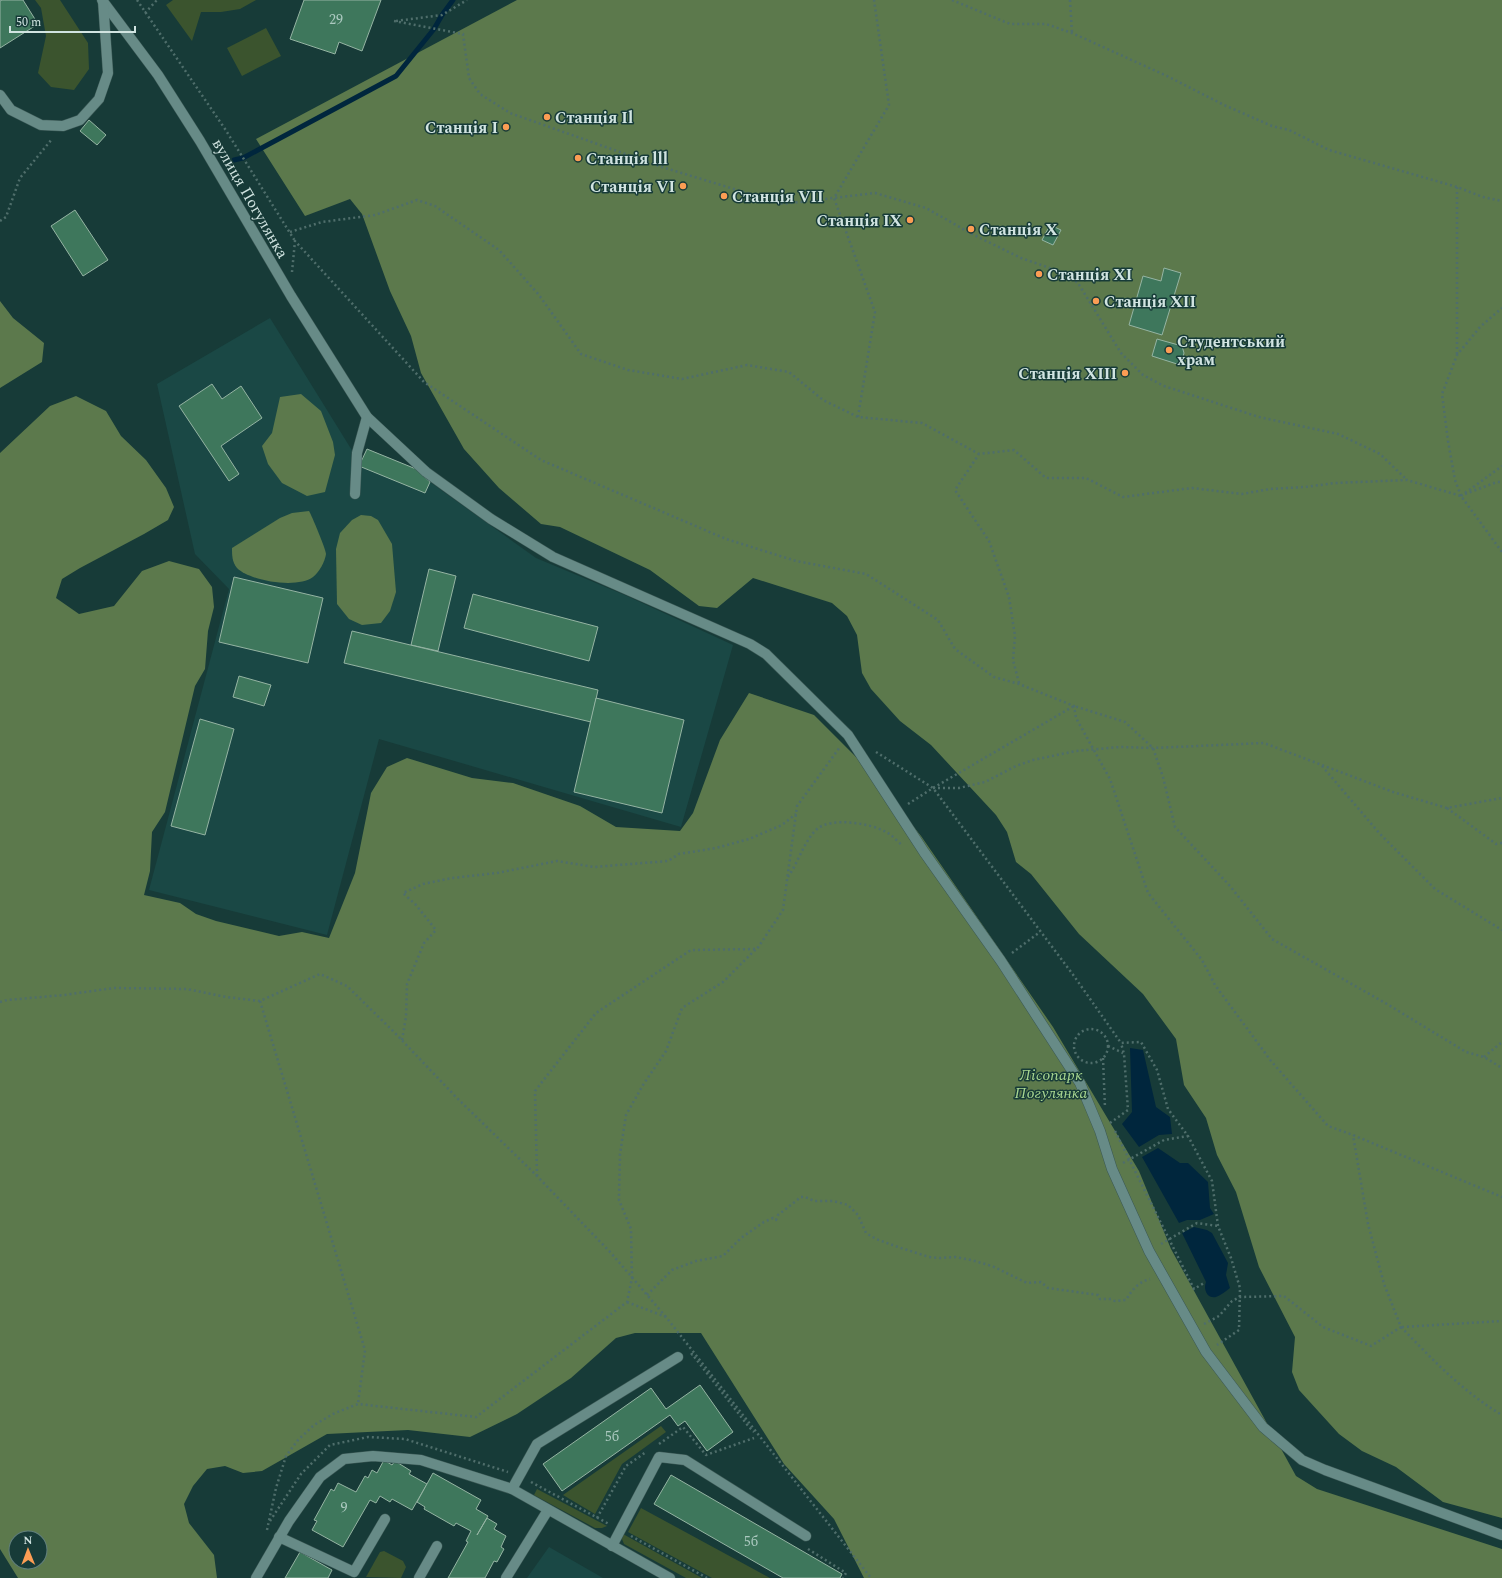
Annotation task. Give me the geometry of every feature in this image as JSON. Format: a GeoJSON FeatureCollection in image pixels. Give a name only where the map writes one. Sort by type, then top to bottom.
{"type":"FeatureCollection","features":[{"type":"Feature","properties":{"kind":"street"},"geometry":{"type":"LineString","coordinates":[[0,95],[11,110],[41,125],[63,126],[80,120],[99,99],[108,73],[103,1]]}},
{"type":"Feature","properties":{"kind":"street","name":"вулиця Погулянка"},"geometry":{"type":"LineString","coordinates":[[103,1],[158,74],[200,141],[291,296],[367,417],[426,472],[491,519],[524,540],[553,557],[750,644],[766,654],[848,735],[924,852],[1001,960],[1080,1083],[1100,1131],[1112,1169],[1149,1251],[1206,1352],[1263,1427],[1302,1460],[1325,1470],[1502,1535]]}},
{"type":"Feature","properties":{"kind":"street"},"geometry":{"type":"LineString","coordinates":[[355,494],[357,454],[367,417]]}},
{"type":"Feature","properties":{"kind":"street"},"geometry":{"type":"LineString","coordinates":[[512,1489],[537,1444],[678,1357]]}},
{"type":"Feature","properties":{"kind":"street"},"geometry":{"type":"LineString","coordinates":[[256,1578],[289,1521],[320,1477],[344,1459],[373,1456],[421,1460],[512,1489],[612,1546],[653,1573],[670,1578]]}},
{"type":"Feature","properties":{"kind":"street"},"geometry":{"type":"LineString","coordinates":[[612,1546],[659,1457],[684,1460],[806,1536]]}},
{"type":"Feature","properties":{"kind":"street"},"geometry":{"type":"LineString","coordinates":[[506,1578],[548,1510]]}},
{"type":"Feature","properties":{"kind":"street"},"geometry":{"type":"LineString","coordinates":[[279,1537],[352,1575],[385,1519]]}},
{"type":"Feature","properties":{"kind":"street"},"geometry":{"type":"LineString","coordinates":[[419,1578],[437,1546]]}},
{"type":"Feature","properties":{"kind":"path"},"geometry":{"type":"LineString","coordinates":[[136,0],[221,122],[295,240],[424,382],[541,460],[726,539],[796,561],[866,574],[938,620],[955,649],[994,678],[1019,684],[1074,706],[1125,722],[1152,748],[1163,777],[1175,827],[1230,886],[1272,939],[1387,1004],[1466,1052],[1484,1057],[1502,1068]]}},
{"type":"Feature","properties":{"kind":"path"},"geometry":{"type":"LineString","coordinates":[[145,13],[157,0]]}},
{"type":"Feature","properties":{"kind":"path"},"geometry":{"type":"LineString","coordinates":[[467,0],[442,14],[394,21],[463,34],[469,78],[480,94],[510,113],[662,167],[783,204],[875,193],[926,208],[972,234],[1021,258],[1064,273],[1078,283],[1121,353],[1143,375],[1164,386],[1259,417],[1338,434],[1380,454],[1408,480]]}},
{"type":"Feature","properties":{"kind":"path"},"geometry":{"type":"LineString","coordinates":[[858,417],[874,312],[834,198],[888,105],[874,0]]}},
{"type":"Feature","properties":{"kind":"path"},"geometry":{"type":"LineString","coordinates":[[952,0],[1010,24],[1046,24],[1072,33],[1167,76],[1224,105],[1272,126],[1289,130],[1329,150],[1457,187],[1483,197],[1502,201]]}},
{"type":"Feature","properties":{"kind":"path"},"geometry":{"type":"LineString","coordinates":[[1070,0],[1072,33]]}},
{"type":"Feature","properties":{"kind":"path"},"geometry":{"type":"LineString","coordinates":[[0,221],[6,217],[20,178],[49,143]]}},
{"type":"Feature","properties":{"kind":"path"},"geometry":{"type":"LineString","coordinates":[[1457,187],[1457,355]]}},
{"type":"Feature","properties":{"kind":"path"},"geometry":{"type":"LineString","coordinates":[[290,232],[322,222],[375,215],[418,200],[435,206],[499,250],[538,296],[581,354],[628,370],[682,379],[747,366],[788,372],[823,400],[858,417],[922,423],[980,454],[1014,450],[1046,478],[1086,478],[1123,497],[1192,488],[1242,494],[1270,489],[1305,487],[1335,482],[1408,480],[1461,496],[1496,482],[1502,482]]}},
{"type":"Feature","properties":{"kind":"path"},"geometry":{"type":"LineString","coordinates":[[292,272],[295,240]]}},
{"type":"Feature","properties":{"kind":"path"},"geometry":{"type":"LineString","coordinates":[[1502,308],[1480,327],[1457,355],[1442,394],[1448,440],[1456,480],[1461,496],[1502,552]]}},
{"type":"Feature","properties":{"kind":"path"},"geometry":{"type":"LineString","coordinates":[[980,454],[955,490],[989,541],[1010,597],[1015,636],[1013,660],[1019,684]]}},
{"type":"Feature","properties":{"kind":"path"},"geometry":{"type":"LineString","coordinates":[[1461,496],[1502,466]]}},
{"type":"Feature","properties":{"kind":"path"},"geometry":{"type":"LineString","coordinates":[[898,811],[933,788],[1074,706]]}},
{"type":"Feature","properties":{"kind":"path"},"geometry":{"type":"LineString","coordinates":[[1074,706],[1076,718],[1110,779],[1148,893],[1202,960],[1215,985],[1270,1061],[1328,1126],[1502,1197]]}},
{"type":"Feature","properties":{"kind":"path"},"geometry":{"type":"LineString","coordinates":[[269,1523],[276,1488],[286,1456],[298,1440],[314,1425],[335,1413],[358,1404],[476,1417],[627,1302],[632,1278],[631,1229],[619,1200],[620,1154],[626,1115],[666,1051],[682,1008],[723,982],[757,949],[783,910],[797,806],[848,735]]}},
{"type":"Feature","properties":{"kind":"path"},"geometry":{"type":"LineString","coordinates":[[933,788],[959,788],[985,782],[1016,766],[1033,760],[1094,749],[1264,743],[1393,792],[1447,808],[1496,844],[1502,843]]}},
{"type":"Feature","properties":{"kind":"path"},"geometry":{"type":"LineString","coordinates":[[874,751],[933,788],[1074,976],[1121,1043],[1124,1054],[1128,1110],[1100,1131]]}},
{"type":"Feature","properties":{"kind":"path"},"geometry":{"type":"LineString","coordinates":[[1322,766],[1380,834],[1436,889],[1502,930]]}},
{"type":"Feature","properties":{"kind":"path"},"geometry":{"type":"LineString","coordinates":[[1447,808],[1502,798]]}},
{"type":"Feature","properties":{"kind":"path"},"geometry":{"type":"LineString","coordinates":[[402,1040],[406,1017],[407,984],[424,943],[436,930],[416,905],[403,893],[423,884],[452,878],[497,874],[557,861],[594,867],[668,861],[679,854],[716,848],[749,839],[782,825],[796,814]]}},
{"type":"Feature","properties":{"kind":"path"},"geometry":{"type":"LineString","coordinates":[[787,878],[795,867],[802,851],[817,830],[827,824],[859,823],[875,827],[886,832],[903,846]]}},
{"type":"Feature","properties":{"kind":"path"},"geometry":{"type":"LineString","coordinates":[[1001,960],[1040,932]]}},
{"type":"Feature","properties":{"kind":"path"},"geometry":{"type":"LineString","coordinates":[[537,1176],[535,1092],[596,1014],[691,950],[757,949]]}},
{"type":"Feature","properties":{"kind":"path"},"geometry":{"type":"LineString","coordinates":[[0,1002],[114,988],[187,989],[226,997],[260,1001],[320,974],[347,986],[402,1040],[456,1097],[537,1176],[611,1253],[666,1317],[871,1578]]}},
{"type":"Feature","properties":{"kind":"path"},"geometry":{"type":"LineString","coordinates":[[260,1001],[365,1350],[358,1404]]}},
{"type":"Feature","properties":{"kind":"path"},"geometry":{"type":"LineString","coordinates":[[1090,1028],[1098,1030],[1103,1034],[1107,1039],[1108,1046],[1107,1053],[1103,1058],[1097,1062],[1088,1063],[1081,1060],[1075,1054],[1073,1046],[1074,1039],[1080,1032],[1090,1028]]}},
{"type":"Feature","properties":{"kind":"path"},"geometry":{"type":"LineString","coordinates":[[1121,1043],[1141,1042],[1157,1070],[1168,1108],[1188,1136],[1212,1181],[1218,1226],[1231,1258],[1240,1288],[1239,1330],[1206,1352]]}},
{"type":"Feature","properties":{"kind":"path"},"geometry":{"type":"LineString","coordinates":[[1484,1057],[1502,1042]]}},
{"type":"Feature","properties":{"kind":"path"},"geometry":{"type":"LineString","coordinates":[[1108,1046],[1124,1054]]}},
{"type":"Feature","properties":{"kind":"path"},"geometry":{"type":"LineString","coordinates":[[1103,1058],[1105,1108],[1111,1122],[1194,1289],[1204,1283]]}},
{"type":"Feature","properties":{"kind":"path"},"geometry":{"type":"LineString","coordinates":[[1353,1135],[1368,1224],[1384,1284],[1401,1327],[1437,1364],[1485,1404],[1502,1415]]}},
{"type":"Feature","properties":{"kind":"path"},"geometry":{"type":"LineString","coordinates":[[1112,1169],[1164,1140],[1188,1136]]}},
{"type":"Feature","properties":{"kind":"path"},"geometry":{"type":"LineString","coordinates":[[647,1296],[672,1270],[696,1261],[723,1256],[741,1238],[764,1222],[773,1218],[776,1220],[778,1215],[802,1197],[814,1201],[833,1201],[848,1205],[858,1215],[866,1233],[876,1239],[929,1257],[955,1257],[992,1266],[1027,1283],[1041,1282],[1048,1288],[1098,1295],[1100,1299],[1111,1299],[1115,1302],[1126,1300],[1133,1288],[1143,1281],[1163,1276]]}},
{"type":"Feature","properties":{"kind":"path"},"geometry":{"type":"LineString","coordinates":[[1149,1251],[1197,1223],[1218,1226]]}},
{"type":"Feature","properties":{"kind":"path"},"geometry":{"type":"LineString","coordinates":[[1193,1329],[1218,1316],[1232,1301],[1240,1297],[1284,1296],[1323,1327],[1371,1346],[1401,1327],[1502,1321]]}},
{"type":"Feature","properties":{"kind":"path"},"geometry":{"type":"LineString","coordinates":[[627,1302],[666,1317]]}},
{"type":"Feature","properties":{"kind":"path"},"geometry":{"type":"LineString","coordinates":[[678,1357],[692,1354],[749,1427],[760,1437]]}},
{"type":"Feature","properties":{"kind":"shaded area"},"geometry":{"type":"Polygon","coordinates":[[[270,318],[353,452],[363,458],[367,449],[416,469],[430,482],[536,558],[627,596],[733,645],[681,827],[379,739],[327,935],[149,890],[229,589],[195,554],[157,384],[270,318]]]}},
{"type":"Feature","properties":{"kind":"shaded area"},"geometry":{"type":"Polygon","coordinates":[[[1130,1048],[1143,1050],[1156,1107],[1170,1117],[1172,1134],[1159,1135],[1139,1147],[1122,1124],[1132,1112],[1130,1048]]]}},
{"type":"Feature","properties":{"kind":"shaded area"},"geometry":{"type":"Polygon","coordinates":[[[1158,1148],[1180,1163],[1188,1163],[1208,1182],[1210,1208],[1214,1214],[1200,1220],[1187,1220],[1179,1223],[1142,1157],[1158,1148]]]}},
{"type":"Feature","properties":{"kind":"shaded area"},"geometry":{"type":"Polygon","coordinates":[[[1194,1227],[1207,1230],[1212,1233],[1228,1263],[1226,1275],[1230,1288],[1216,1297],[1210,1296],[1206,1293],[1206,1282],[1182,1233],[1194,1227]]]}},
{"type":"Feature","properties":{"kind":"shaded area"},"geometry":{"type":"Polygon","coordinates":[[[549,1547],[603,1578],[527,1578],[549,1547]]]}},
{"type":"Feature","properties":{"kind":"green space"},"geometry":{"type":"Polygon","coordinates":[[[35,0],[60,0],[88,43],[89,69],[74,90],[51,87],[38,73],[46,36],[41,8],[35,0]]]}},
{"type":"Feature","properties":{"kind":"green space"},"geometry":{"type":"Polygon","coordinates":[[[173,0],[256,0],[240,9],[221,12],[201,12],[192,41],[166,5],[173,0]]]}},
{"type":"Feature","properties":{"kind":"green space"},"geometry":{"type":"Polygon","coordinates":[[[517,0],[1502,0],[1502,1518],[1443,1502],[1396,1467],[1362,1451],[1339,1434],[1299,1390],[1292,1372],[1295,1337],[1259,1267],[1236,1192],[1217,1155],[1206,1118],[1184,1085],[1176,1039],[1143,994],[1079,934],[1031,874],[1016,862],[1007,832],[996,815],[931,745],[900,721],[871,689],[862,673],[857,635],[847,616],[832,603],[753,578],[717,608],[699,606],[650,570],[560,527],[541,524],[499,488],[464,449],[421,373],[411,336],[390,291],[362,214],[350,199],[305,216],[256,139],[517,0]]]}},
{"type":"Feature","properties":{"kind":"green space"},"geometry":{"type":"Polygon","coordinates":[[[266,28],[281,56],[242,76],[227,48],[266,28]]]}},
{"type":"Feature","properties":{"kind":"green space"},"geometry":{"type":"Polygon","coordinates":[[[0,301],[13,318],[44,343],[42,362],[0,388],[0,301]]]}},
{"type":"Feature","properties":{"kind":"green space"},"geometry":{"type":"Polygon","coordinates":[[[301,394],[321,411],[333,442],[335,455],[325,492],[307,496],[282,483],[268,464],[262,446],[272,433],[280,397],[301,394]]]}},
{"type":"Feature","properties":{"kind":"green space","name":"Лісопарк Погулянка"},"geometry":{"type":"Polygon","coordinates":[[[76,396],[106,411],[121,436],[146,460],[166,488],[174,507],[168,520],[62,579],[56,598],[79,614],[114,606],[142,571],[169,561],[199,569],[212,587],[214,607],[208,631],[205,669],[195,686],[165,812],[152,832],[150,871],[144,895],[180,903],[196,914],[216,921],[279,936],[302,932],[329,938],[355,873],[371,793],[387,767],[407,758],[472,778],[513,783],[580,806],[616,827],[680,831],[693,813],[720,740],[749,693],[814,715],[867,768],[921,836],[1053,1027],[1139,1171],[1171,1249],[1296,1476],[1317,1489],[1502,1549],[1502,1578],[864,1578],[834,1519],[784,1464],[701,1333],[635,1333],[616,1338],[571,1378],[517,1414],[470,1437],[408,1430],[327,1434],[262,1471],[243,1473],[225,1466],[207,1469],[193,1486],[184,1504],[189,1523],[214,1555],[217,1578],[18,1578],[13,1570],[48,1570],[48,1530],[8,1530],[8,1562],[0,1549],[0,453],[50,406],[76,396]]]}},
{"type":"Feature","properties":{"kind":"green space"},"geometry":{"type":"Polygon","coordinates":[[[309,511],[319,533],[326,554],[321,567],[313,577],[306,581],[285,583],[274,582],[252,577],[243,573],[235,566],[232,556],[232,548],[280,518],[292,513],[309,511]]]}},
{"type":"Feature","properties":{"kind":"green space"},"geometry":{"type":"Polygon","coordinates":[[[361,515],[371,516],[378,520],[392,544],[396,592],[390,611],[381,623],[362,625],[349,619],[337,604],[336,549],[340,533],[352,520],[361,515]]]}},
{"type":"Feature","properties":{"kind":"green space"},"geometry":{"type":"Polygon","coordinates":[[[661,1426],[666,1432],[622,1464],[595,1514],[563,1495],[661,1426]]]}},
{"type":"Feature","properties":{"kind":"green space"},"geometry":{"type":"Polygon","coordinates":[[[537,1489],[607,1526],[595,1528],[534,1495],[537,1489]]]}},
{"type":"Feature","properties":{"kind":"green space"},"geometry":{"type":"Polygon","coordinates":[[[641,1508],[770,1578],[712,1578],[628,1532],[641,1508]]]}},
{"type":"Feature","properties":{"kind":"green space"},"geometry":{"type":"Polygon","coordinates":[[[623,1534],[702,1578],[686,1578],[624,1544],[622,1539],[623,1534]]]}},
{"type":"Feature","properties":{"kind":"green space"},"geometry":{"type":"Polygon","coordinates":[[[384,1551],[403,1561],[406,1567],[401,1578],[366,1577],[380,1552],[384,1551]]]}},
{"type":"Feature","properties":{"kind":"building"},"geometry":{"type":"Polygon","coordinates":[[[23,0],[38,24],[0,48],[0,1],[23,0]]]}},
{"type":"Feature","properties":{"kind":"building"},"geometry":{"type":"Polygon","coordinates":[[[304,0],[381,0],[362,51],[339,42],[335,54],[290,39],[304,0]]]}},
{"type":"Feature","properties":{"kind":"building"},"geometry":{"type":"Polygon","coordinates":[[[89,120],[106,135],[97,145],[80,131],[89,120]]]}},
{"type":"Feature","properties":{"kind":"building"},"geometry":{"type":"Polygon","coordinates":[[[75,210],[108,260],[83,276],[51,226],[75,210]]]}},
{"type":"Feature","properties":{"kind":"building"},"geometry":{"type":"Polygon","coordinates":[[[1050,225],[1061,230],[1053,245],[1042,240],[1050,225]]]}},
{"type":"Feature","properties":{"kind":"building"},"geometry":{"type":"Polygon","coordinates":[[[1164,268],[1181,273],[1162,335],[1129,325],[1143,276],[1161,281],[1164,268]]]}},
{"type":"Feature","properties":{"kind":"building","name":"Студентський храм"},"geometry":{"type":"Polygon","coordinates":[[[1157,339],[1182,346],[1184,353],[1182,360],[1177,364],[1152,356],[1157,339]]]}},
{"type":"Feature","properties":{"kind":"building"},"geometry":{"type":"Polygon","coordinates":[[[212,384],[222,399],[241,386],[262,418],[221,446],[239,474],[229,481],[179,406],[212,384]]]}},
{"type":"Feature","properties":{"kind":"building"},"geometry":{"type":"Polygon","coordinates":[[[367,449],[416,469],[430,482],[425,493],[359,466],[367,449]]]}},
{"type":"Feature","properties":{"kind":"building"},"geometry":{"type":"Polygon","coordinates":[[[429,569],[456,576],[438,651],[411,645],[429,569]]]}},
{"type":"Feature","properties":{"kind":"building"},"geometry":{"type":"Polygon","coordinates":[[[234,577],[323,598],[308,663],[219,642],[234,577]]]}},
{"type":"Feature","properties":{"kind":"building"},"geometry":{"type":"Polygon","coordinates":[[[473,594],[598,627],[589,661],[464,628],[473,594]]]}},
{"type":"Feature","properties":{"kind":"building"},"geometry":{"type":"Polygon","coordinates":[[[352,631],[598,690],[591,722],[344,663],[352,631]]]}},
{"type":"Feature","properties":{"kind":"building"},"geometry":{"type":"Polygon","coordinates":[[[239,676],[271,685],[264,706],[233,697],[239,676]]]}},
{"type":"Feature","properties":{"kind":"building"},"geometry":{"type":"Polygon","coordinates":[[[596,698],[684,720],[662,813],[574,792],[596,698]]]}},
{"type":"Feature","properties":{"kind":"building"},"geometry":{"type":"Polygon","coordinates":[[[200,719],[234,729],[205,835],[171,826],[200,719]]]}},
{"type":"Feature","properties":{"kind":"building"},"geometry":{"type":"Polygon","coordinates":[[[700,1385],[733,1432],[707,1451],[685,1421],[678,1426],[670,1415],[562,1491],[543,1464],[651,1388],[666,1409],[700,1385]]]}},
{"type":"Feature","properties":{"kind":"building"},"geometry":{"type":"Polygon","coordinates":[[[384,1460],[392,1465],[395,1461],[411,1471],[409,1474],[427,1484],[412,1510],[392,1499],[390,1502],[380,1496],[376,1503],[370,1500],[343,1547],[312,1530],[317,1521],[314,1520],[331,1489],[334,1491],[338,1483],[356,1492],[365,1476],[368,1478],[372,1470],[377,1473],[384,1460]]]}},
{"type":"Feature","properties":{"kind":"building"},"geometry":{"type":"Polygon","coordinates":[[[433,1473],[481,1500],[476,1509],[488,1516],[477,1535],[487,1518],[497,1524],[494,1529],[506,1536],[501,1547],[504,1549],[497,1562],[494,1561],[485,1578],[448,1578],[468,1542],[466,1541],[471,1531],[456,1523],[454,1526],[424,1509],[425,1507],[417,1502],[433,1473]]]}},
{"type":"Feature","properties":{"kind":"building"},"geometry":{"type":"Polygon","coordinates":[[[671,1475],[842,1574],[840,1578],[783,1578],[654,1504],[671,1475]]]}},
{"type":"Feature","properties":{"kind":"building"},"geometry":{"type":"Polygon","coordinates":[[[300,1552],[332,1570],[328,1578],[285,1578],[300,1552]]]}},
{"type":"Feature","properties":{"kind":"waterway"},"geometry":{"type":"LineString","coordinates":[[234,160],[243,158],[396,76],[434,29],[453,0]]}},
{"type":"Feature","properties":{"kind":"place","name":"Cтанція Il"},"geometry":{"type":"Point","coordinates":[547,117]}},
{"type":"Feature","properties":{"kind":"place","name":"Cтанція I"},"geometry":{"type":"Point","coordinates":[506,127]}},
{"type":"Feature","properties":{"kind":"place","name":"Cтанція lll"},"geometry":{"type":"Point","coordinates":[578,158]}},
{"type":"Feature","properties":{"kind":"place","name":"Станція VI"},"geometry":{"type":"Point","coordinates":[683,186]}},
{"type":"Feature","properties":{"kind":"place","name":"Станція VII"},"geometry":{"type":"Point","coordinates":[724,196]}},
{"type":"Feature","properties":{"kind":"place","name":"Cтанція IX"},"geometry":{"type":"Point","coordinates":[910,220]}},
{"type":"Feature","properties":{"kind":"place","name":"Cтанція X"},"geometry":{"type":"Point","coordinates":[971,229]}},
{"type":"Feature","properties":{"kind":"place","name":"Cтанція XI"},"geometry":{"type":"Point","coordinates":[1039,274]}},
{"type":"Feature","properties":{"kind":"place","name":"Cтанція XII"},"geometry":{"type":"Point","coordinates":[1096,301]}},
{"type":"Feature","properties":{"kind":"place","name":"Студентський храм"},"geometry":{"type":"Point","coordinates":[1169,350]}},
{"type":"Feature","properties":{"kind":"place","name":"Cтанція XIII"},"geometry":{"type":"Point","coordinates":[1125,373]}}]}
